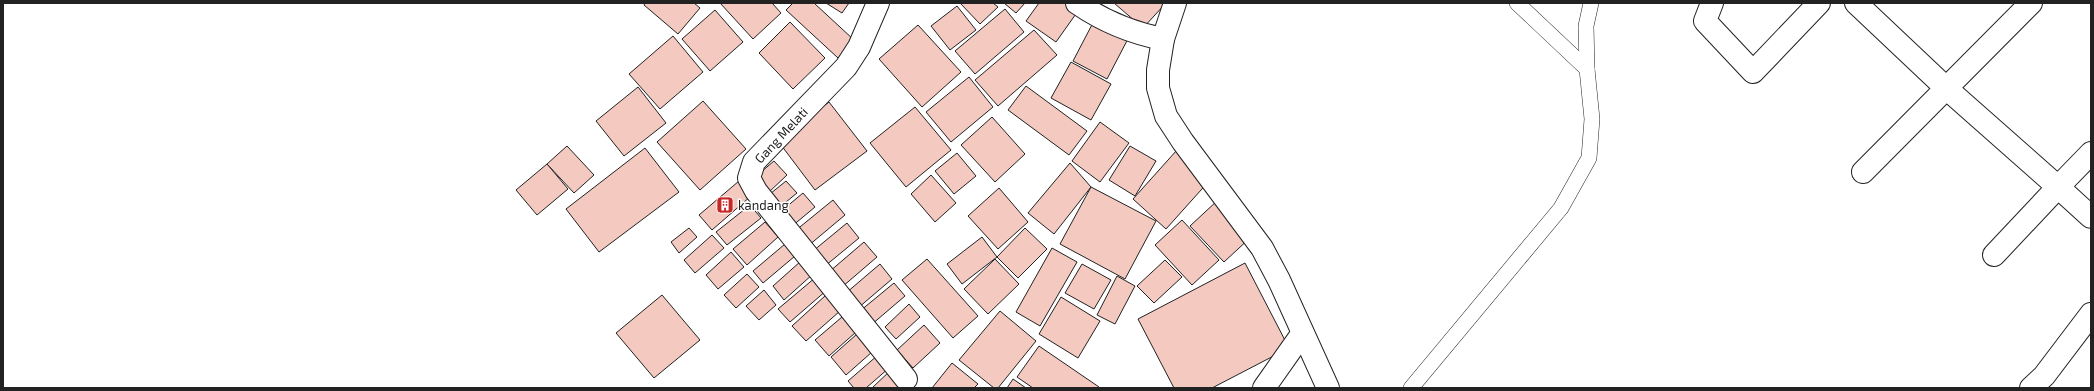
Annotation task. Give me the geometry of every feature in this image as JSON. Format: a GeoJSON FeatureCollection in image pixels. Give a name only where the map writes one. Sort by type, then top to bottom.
{"type":"FeatureCollection","features":[{"type":"Feature","properties":{"kind":"street","name":"Gang Melati"},"geometry":{"type":"LineString","coordinates":[[878,3],[859,47],[846,67],[754,162],[749,178],[756,191],[906,379]]}},
{"type":"Feature","properties":{"kind":"street"},"geometry":{"type":"LineString","coordinates":[[1077,3],[1115,24],[1145,35],[1163,39]]}},
{"type":"Feature","properties":{"kind":"street"},"geometry":{"type":"LineString","coordinates":[[1175,3],[1163,39],[1158,70],[1158,88],[1166,116],[1183,142],[1262,248],[1279,280],[1302,334],[1328,388]]}},
{"type":"Feature","properties":{"kind":"street"},"geometry":{"type":"LineString","coordinates":[[1712,3],[1705,21],[1753,72],[1819,3]]}},
{"type":"Feature","properties":{"kind":"street"},"geometry":{"type":"LineString","coordinates":[[1856,3],[1946,88],[2091,218]]}},
{"type":"Feature","properties":{"kind":"street"},"geometry":{"type":"LineString","coordinates":[[1863,172],[2031,3]]}},
{"type":"Feature","properties":{"kind":"street"},"geometry":{"type":"LineString","coordinates":[[1994,255],[2091,153]]}},
{"type":"Feature","properties":{"kind":"street"},"geometry":{"type":"LineString","coordinates":[[2031,388],[2044,376],[2091,314]]}},
{"type":"Feature","properties":{"kind":"street"},"geometry":{"type":"LineString","coordinates":[[1264,388],[1302,334]]}},
{"type":"Feature","properties":{"kind":"lane"},"geometry":{"type":"LineString","coordinates":[[1517,3],[1586,69]]}},
{"type":"Feature","properties":{"kind":"lane"},"geometry":{"type":"LineString","coordinates":[[1411,388],[1562,208],[1589,158],[1592,119],[1586,69],[1586,26],[1591,3]]}},
{"type":"Feature","properties":{"kind":"building"},"geometry":{"type":"Polygon","coordinates":[[[645,3],[694,3],[700,8],[678,34],[644,5],[645,3]]]}},
{"type":"Feature","properties":{"kind":"building"},"geometry":{"type":"Polygon","coordinates":[[[720,3],[772,3],[781,13],[753,39],[720,3]]]}},
{"type":"Feature","properties":{"kind":"building"},"geometry":{"type":"Polygon","coordinates":[[[793,3],[814,3],[854,40],[838,58],[786,10],[793,3]]]}},
{"type":"Feature","properties":{"kind":"building"},"geometry":{"type":"Polygon","coordinates":[[[826,3],[849,3],[842,13],[826,3]]]}},
{"type":"Feature","properties":{"kind":"building"},"geometry":{"type":"Polygon","coordinates":[[[960,3],[993,3],[998,7],[980,24],[960,3]]]}},
{"type":"Feature","properties":{"kind":"building"},"geometry":{"type":"Polygon","coordinates":[[[1004,3],[1025,3],[1016,13],[1004,3]]]}},
{"type":"Feature","properties":{"kind":"building"},"geometry":{"type":"Polygon","coordinates":[[[1039,3],[1067,3],[1078,11],[1056,42],[1026,21],[1039,3]]]}},
{"type":"Feature","properties":{"kind":"building"},"geometry":{"type":"Polygon","coordinates":[[[1114,3],[1166,3],[1143,28],[1114,3]]]}},
{"type":"Feature","properties":{"kind":"building"},"geometry":{"type":"Polygon","coordinates":[[[957,6],[976,30],[950,50],[931,26],[957,6]]]}},
{"type":"Feature","properties":{"kind":"building"},"geometry":{"type":"Polygon","coordinates":[[[1005,9],[1024,32],[975,74],[955,51],[1005,9]]]}},
{"type":"Feature","properties":{"kind":"building"},"geometry":{"type":"Polygon","coordinates":[[[715,10],[743,42],[710,71],[682,39],[715,10]]]}},
{"type":"Feature","properties":{"kind":"building"},"geometry":{"type":"Polygon","coordinates":[[[1096,17],[1130,35],[1107,79],[1073,61],[1096,17]]]}},
{"type":"Feature","properties":{"kind":"building"},"geometry":{"type":"Polygon","coordinates":[[[790,22],[825,58],[793,89],[759,53],[790,22]]]}},
{"type":"Feature","properties":{"kind":"building"},"geometry":{"type":"Polygon","coordinates":[[[918,25],[961,72],[922,107],[879,59],[918,25]]]}},
{"type":"Feature","properties":{"kind":"building"},"geometry":{"type":"Polygon","coordinates":[[[1034,30],[1057,55],[998,106],[975,80],[1034,30]]]}},
{"type":"Feature","properties":{"kind":"building"},"geometry":{"type":"Polygon","coordinates":[[[673,36],[703,72],[660,109],[629,74],[673,36]]]}},
{"type":"Feature","properties":{"kind":"building"},"geometry":{"type":"Polygon","coordinates":[[[1071,62],[1111,84],[1091,120],[1051,98],[1071,62]]]}},
{"type":"Feature","properties":{"kind":"building"},"geometry":{"type":"Polygon","coordinates":[[[969,77],[993,107],[951,142],[926,112],[969,77]]]}},
{"type":"Feature","properties":{"kind":"building"},"geometry":{"type":"Polygon","coordinates":[[[1026,86],[1087,131],[1069,155],[1008,110],[1026,86]]]}},
{"type":"Feature","properties":{"kind":"building"},"geometry":{"type":"Polygon","coordinates":[[[638,87],[666,123],[624,156],[596,121],[638,87]]]}},
{"type":"Feature","properties":{"kind":"building"},"geometry":{"type":"Polygon","coordinates":[[[703,101],[746,149],[700,190],[657,142],[703,101]]]}},
{"type":"Feature","properties":{"kind":"building"},"geometry":{"type":"Polygon","coordinates":[[[829,102],[867,151],[815,190],[778,141],[829,102]]]}},
{"type":"Feature","properties":{"kind":"building"},"geometry":{"type":"Polygon","coordinates":[[[915,107],[951,150],[906,187],[870,143],[915,107]]]}},
{"type":"Feature","properties":{"kind":"building"},"geometry":{"type":"Polygon","coordinates":[[[992,117],[1025,154],[995,182],[961,145],[992,117]]]}},
{"type":"Feature","properties":{"kind":"building"},"geometry":{"type":"Polygon","coordinates":[[[1100,122],[1129,143],[1100,182],[1072,161],[1100,122]]]}},
{"type":"Feature","properties":{"kind":"building"},"geometry":{"type":"Polygon","coordinates":[[[567,146],[594,175],[574,193],[547,164],[567,146]]]}},
{"type":"Feature","properties":{"kind":"building"},"geometry":{"type":"Polygon","coordinates":[[[1130,146],[1156,161],[1135,196],[1109,180],[1130,146]]]}},
{"type":"Feature","properties":{"kind":"building"},"geometry":{"type":"Polygon","coordinates":[[[645,148],[679,192],[599,252],[566,209],[645,148]]]}},
{"type":"Feature","properties":{"kind":"building"},"geometry":{"type":"Polygon","coordinates":[[[1177,150],[1210,180],[1166,229],[1133,199],[1177,150]]]}},
{"type":"Feature","properties":{"kind":"building"},"geometry":{"type":"Polygon","coordinates":[[[957,153],[976,176],[954,194],[935,171],[957,153]]]}},
{"type":"Feature","properties":{"kind":"building","name":"kandang"},"geometry":{"type":"Polygon","coordinates":[[[774,161],[787,175],[768,193],[754,178],[774,161]]]}},
{"type":"Feature","properties":{"kind":"building"},"geometry":{"type":"Polygon","coordinates":[[[1070,163],[1091,187],[1054,234],[1028,213],[1070,163]]]}},
{"type":"Feature","properties":{"kind":"building"},"geometry":{"type":"Polygon","coordinates":[[[547,164],[568,189],[537,215],[516,190],[547,164]]]}},
{"type":"Feature","properties":{"kind":"building"},"geometry":{"type":"Polygon","coordinates":[[[931,175],[956,203],[935,222],[911,194],[931,175]]]}},
{"type":"Feature","properties":{"kind":"building","name":"kandang"},"geometry":{"type":"Polygon","coordinates":[[[739,181],[751,196],[712,230],[699,215],[739,181]]]}},
{"type":"Feature","properties":{"kind":"building","name":"kandang"},"geometry":{"type":"Polygon","coordinates":[[[786,181],[797,193],[775,211],[765,198],[786,181]]]}},
{"type":"Feature","properties":{"kind":"building"},"geometry":{"type":"Polygon","coordinates":[[[1091,187],[1156,221],[1125,279],[1060,244],[1091,187]]]}},
{"type":"Feature","properties":{"kind":"building"},"geometry":{"type":"Polygon","coordinates":[[[999,188],[1028,222],[998,249],[968,216],[999,188]]]}},
{"type":"Feature","properties":{"kind":"building","name":"kandang"},"geometry":{"type":"Polygon","coordinates":[[[803,193],[815,207],[791,227],[779,213],[803,193]]]}},
{"type":"Feature","properties":{"kind":"building","name":"kandang"},"geometry":{"type":"Polygon","coordinates":[[[833,200],[845,215],[808,246],[795,231],[833,200]]]}},
{"type":"Feature","properties":{"kind":"building"},"geometry":{"type":"Polygon","coordinates":[[[1218,200],[1252,236],[1224,262],[1190,226],[1218,200]]]}},
{"type":"Feature","properties":{"kind":"building","name":"kandang"},"geometry":{"type":"Polygon","coordinates":[[[750,205],[761,218],[727,245],[716,232],[750,205]]]}},
{"type":"Feature","properties":{"kind":"building"},"geometry":{"type":"Polygon","coordinates":[[[1182,220],[1219,260],[1192,285],[1155,245],[1182,220]]]}},
{"type":"Feature","properties":{"kind":"building","name":"kandang"},"geometry":{"type":"Polygon","coordinates":[[[765,222],[778,237],[747,265],[733,249],[765,222]]]}},
{"type":"Feature","properties":{"kind":"building"},"geometry":{"type":"Polygon","coordinates":[[[847,223],[859,238],[825,266],[813,251],[847,223]]]}},
{"type":"Feature","properties":{"kind":"building"},"geometry":{"type":"Polygon","coordinates":[[[689,228],[697,237],[679,253],[671,242],[689,228]]]}},
{"type":"Feature","properties":{"kind":"building"},"geometry":{"type":"Polygon","coordinates":[[[1025,228],[1047,249],[1018,278],[997,257],[1025,228]]]}},
{"type":"Feature","properties":{"kind":"building","name":"kandang"},"geometry":{"type":"Polygon","coordinates":[[[712,235],[724,248],[695,273],[684,260],[712,235]]]}},
{"type":"Feature","properties":{"kind":"building"},"geometry":{"type":"Polygon","coordinates":[[[982,237],[997,257],[962,284],[947,264],[982,237]]]}},
{"type":"Feature","properties":{"kind":"building"},"geometry":{"type":"Polygon","coordinates":[[[864,242],[877,257],[842,287],[829,272],[864,242]]]}},
{"type":"Feature","properties":{"kind":"building","name":"kandang"},"geometry":{"type":"Polygon","coordinates":[[[785,244],[795,256],[763,283],[753,271],[785,244]]]}},
{"type":"Feature","properties":{"kind":"building"},"geometry":{"type":"Polygon","coordinates":[[[1052,248],[1077,262],[1040,326],[1016,312],[1052,248]]]}},
{"type":"Feature","properties":{"kind":"building"},"geometry":{"type":"Polygon","coordinates":[[[731,252],[744,267],[718,289],[706,275],[731,252]]]}},
{"type":"Feature","properties":{"kind":"building"},"geometry":{"type":"Polygon","coordinates":[[[927,259],[978,316],[953,338],[902,280],[927,259]]]}},
{"type":"Feature","properties":{"kind":"building"},"geometry":{"type":"Polygon","coordinates":[[[995,259],[1019,284],[988,314],[964,289],[995,259]]]}},
{"type":"Feature","properties":{"kind":"building"},"geometry":{"type":"Polygon","coordinates":[[[1165,260],[1182,277],[1154,303],[1137,286],[1165,260]]]}},
{"type":"Feature","properties":{"kind":"building"},"geometry":{"type":"Polygon","coordinates":[[[801,261],[813,274],[784,300],[773,286],[801,261]]]}},
{"type":"Feature","properties":{"kind":"building"},"geometry":{"type":"Polygon","coordinates":[[[1245,263],[1289,348],[1212,388],[1174,388],[1138,319],[1245,263]]]}},
{"type":"Feature","properties":{"kind":"building"},"geometry":{"type":"Polygon","coordinates":[[[880,264],[892,279],[858,308],[846,293],[880,264]]]}},
{"type":"Feature","properties":{"kind":"building"},"geometry":{"type":"Polygon","coordinates":[[[1082,264],[1111,280],[1094,309],[1065,293],[1082,264]]]}},
{"type":"Feature","properties":{"kind":"building"},"geometry":{"type":"Polygon","coordinates":[[[747,274],[759,287],[736,308],[724,295],[747,274]]]}},
{"type":"Feature","properties":{"kind":"building"},"geometry":{"type":"Polygon","coordinates":[[[1117,276],[1135,286],[1115,324],[1097,315],[1117,276]]]}},
{"type":"Feature","properties":{"kind":"building"},"geometry":{"type":"Polygon","coordinates":[[[816,277],[827,290],[790,322],[778,309],[816,277]]]}},
{"type":"Feature","properties":{"kind":"building"},"geometry":{"type":"Polygon","coordinates":[[[894,283],[905,296],[871,325],[860,311],[894,283]]]}},
{"type":"Feature","properties":{"kind":"building"},"geometry":{"type":"Polygon","coordinates":[[[764,290],[776,305],[759,320],[746,306],[764,290]]]}},
{"type":"Feature","properties":{"kind":"building"},"geometry":{"type":"Polygon","coordinates":[[[662,295],[700,340],[654,378],[616,333],[662,295]]]}},
{"type":"Feature","properties":{"kind":"building"},"geometry":{"type":"Polygon","coordinates":[[[826,295],[840,311],[806,341],[792,326],[826,295]]]}},
{"type":"Feature","properties":{"kind":"building"},"geometry":{"type":"Polygon","coordinates":[[[1061,297],[1100,321],[1078,358],[1039,334],[1061,297]]]}},
{"type":"Feature","properties":{"kind":"building"},"geometry":{"type":"Polygon","coordinates":[[[909,304],[920,317],[896,339],[885,327],[909,304]]]}},
{"type":"Feature","properties":{"kind":"building"},"geometry":{"type":"Polygon","coordinates":[[[1000,311],[1036,341],[998,388],[994,388],[959,360],[1000,311]]]}},
{"type":"Feature","properties":{"kind":"building"},"geometry":{"type":"Polygon","coordinates":[[[842,317],[856,332],[829,356],[815,340],[842,317]]]}},
{"type":"Feature","properties":{"kind":"building"},"geometry":{"type":"Polygon","coordinates":[[[924,325],[940,343],[913,368],[897,350],[924,325]]]}},
{"type":"Feature","properties":{"kind":"building"},"geometry":{"type":"Polygon","coordinates":[[[857,334],[872,352],[846,375],[831,357],[857,334]]]}},
{"type":"Feature","properties":{"kind":"building"},"geometry":{"type":"Polygon","coordinates":[[[1039,346],[1099,388],[1033,388],[1017,377],[1039,346]]]}},
{"type":"Feature","properties":{"kind":"building"},"geometry":{"type":"Polygon","coordinates":[[[878,355],[889,368],[866,388],[854,388],[848,381],[878,355]]]}},
{"type":"Feature","properties":{"kind":"building"},"geometry":{"type":"Polygon","coordinates":[[[952,363],[978,384],[974,388],[932,388],[952,363]]]}},
{"type":"Feature","properties":{"kind":"building"},"geometry":{"type":"Polygon","coordinates":[[[892,369],[909,388],[872,388],[892,369]]]}},
{"type":"Feature","properties":{"kind":"building"},"geometry":{"type":"Polygon","coordinates":[[[1013,379],[1026,388],[1007,388],[1013,379]]]}},
{"type":"Feature","properties":{"kind":"place","name":"kandang"},"geometry":{"type":"Point","coordinates":[725,205]}}]}
